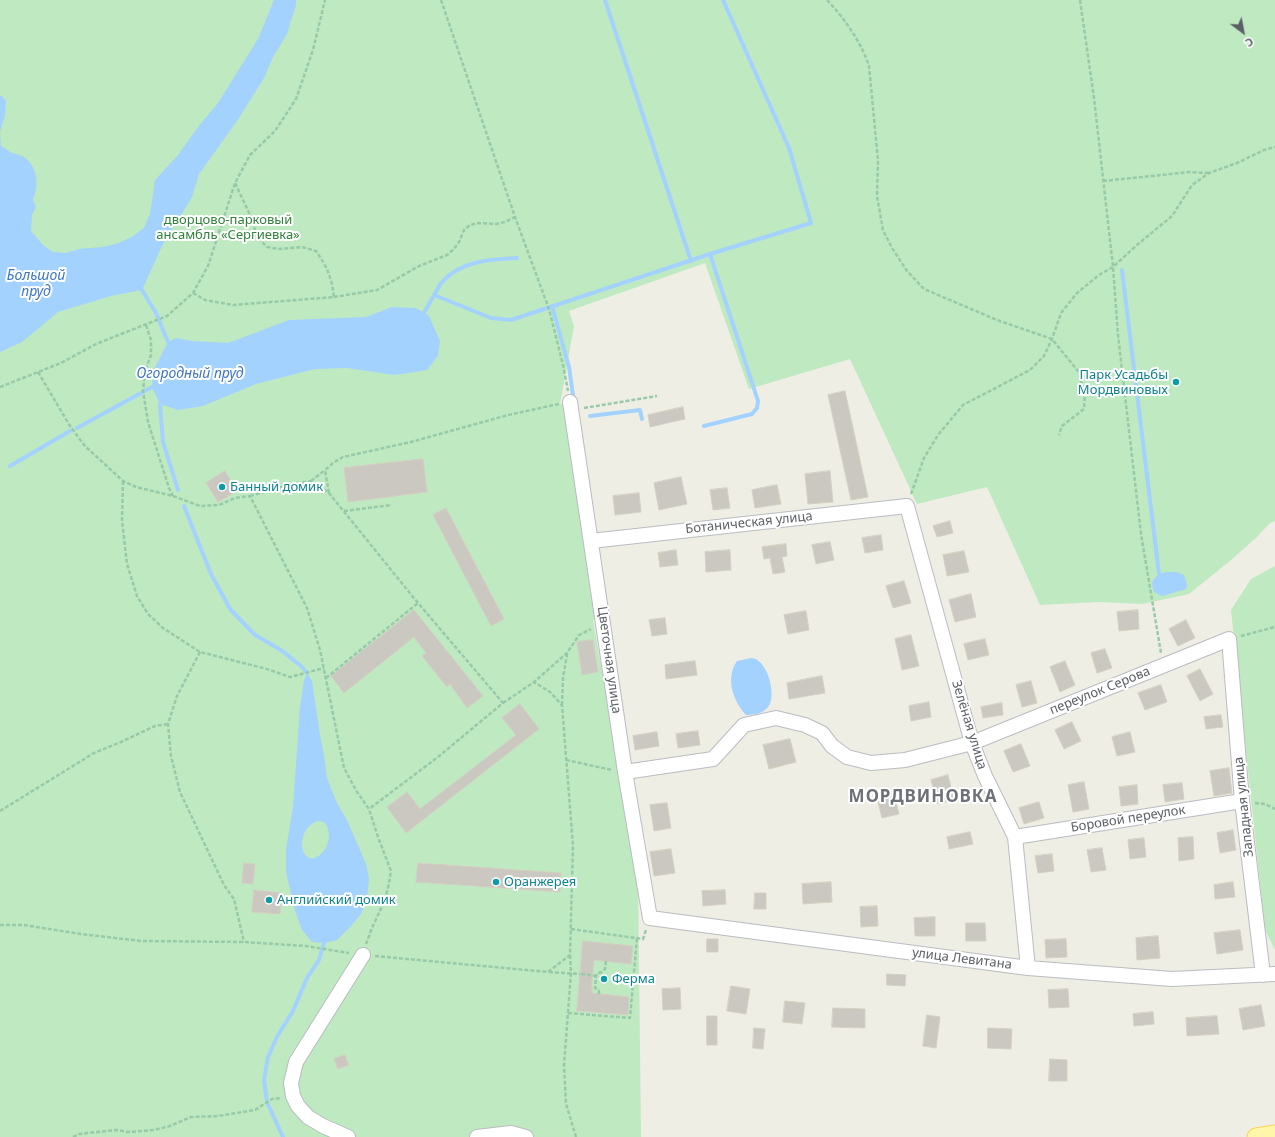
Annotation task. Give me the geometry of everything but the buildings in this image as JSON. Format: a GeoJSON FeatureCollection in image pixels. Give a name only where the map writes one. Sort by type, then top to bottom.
{"type":"FeatureCollection","features":[{"type":"Feature","properties":{"kind":"main road"},"geometry":{"type":"LineString","coordinates":[[1256,1137],[1275,1134]]}},
{"type":"Feature","properties":{"kind":"street","name":"Цветочная улица"},"geometry":{"type":"LineString","coordinates":[[571,406],[603,623],[619,771],[650,918]]}},
{"type":"Feature","properties":{"kind":"street","name":"Ботаническая улица"},"geometry":{"type":"LineString","coordinates":[[591,541],[907,506]]}},
{"type":"Feature","properties":{"kind":"street","name":"Зелёная улица"},"geometry":{"type":"LineString","coordinates":[[907,506],[972,743],[1015,837],[1028,968]]}},
{"type":"Feature","properties":{"kind":"street","name":"переулок Серова"},"geometry":{"type":"LineString","coordinates":[[619,771],[713,759],[744,725],[776,718],[805,725],[822,733],[832,746],[847,757],[871,762],[905,760],[972,743],[1228,639]]}},
{"type":"Feature","properties":{"kind":"street","name":"Западная улица"},"geometry":{"type":"LineString","coordinates":[[1228,639],[1242,802],[1269,975]]}},
{"type":"Feature","properties":{"kind":"street","name":"Боровой переулок"},"geometry":{"type":"LineString","coordinates":[[1015,837],[1242,802]]}},
{"type":"Feature","properties":{"kind":"street","name":"улица Левитана"},"geometry":{"type":"LineString","coordinates":[[650,918],[1028,968],[1172,979],[1269,975]]}},
{"type":"Feature","properties":{"kind":"street"},"geometry":{"type":"LineString","coordinates":[[348,1137],[323,1126],[308,1117],[298,1106],[293,1096],[291,1083],[296,1062],[363,955]]}},
{"type":"Feature","properties":{"kind":"street"},"geometry":{"type":"LineString","coordinates":[[477,1137],[511,1133],[526,1137]]}},
{"type":"Feature","properties":{"kind":"path"},"geometry":{"type":"LineString","coordinates":[[0,387],[61,363],[96,344],[154,323],[167,316],[192,293],[208,266],[235,183],[250,155],[275,131],[296,99],[313,50],[324,0]]}},
{"type":"Feature","properties":{"kind":"path"},"geometry":{"type":"LineString","coordinates":[[441,0],[515,217],[549,309],[563,365],[571,406]]}},
{"type":"Feature","properties":{"kind":"path"},"geometry":{"type":"LineString","coordinates":[[826,0],[837,10],[865,52],[869,66],[878,160],[877,196],[883,230],[892,248],[907,272],[924,289],[998,320],[1052,339],[1078,371],[1085,394],[1084,409],[1062,426],[1059,435]]}},
{"type":"Feature","properties":{"kind":"path"},"geometry":{"type":"LineString","coordinates":[[1080,0],[1094,98],[1114,267],[1118,334],[1141,534],[1164,666]]}},
{"type":"Feature","properties":{"kind":"path"},"geometry":{"type":"LineString","coordinates":[[907,506],[915,479],[924,458],[938,435],[963,405],[1030,370],[1044,356],[1061,314],[1077,292],[1099,275],[1114,267],[1137,245],[1172,216],[1192,185],[1209,173],[1237,163],[1264,150],[1275,147]]}},
{"type":"Feature","properties":{"kind":"path"},"geometry":{"type":"LineString","coordinates":[[1103,181],[1190,172],[1209,173]]}},
{"type":"Feature","properties":{"kind":"path"},"geometry":{"type":"LineString","coordinates":[[235,183],[252,219],[257,237],[267,247],[279,249],[302,247],[316,251],[328,270],[333,285],[334,297]]}},
{"type":"Feature","properties":{"kind":"path"},"geometry":{"type":"LineString","coordinates":[[192,293],[205,300],[232,305],[334,297],[377,290],[419,266],[447,255],[454,249],[464,230],[470,225],[478,223],[496,224],[505,222],[515,217]]}},
{"type":"Feature","properties":{"kind":"path"},"geometry":{"type":"LineString","coordinates":[[146,325],[150,340],[151,355],[145,371],[143,386],[148,422],[169,488],[173,496]]}},
{"type":"Feature","properties":{"kind":"path"},"geometry":{"type":"LineString","coordinates":[[38,372],[70,426],[85,446],[123,481],[136,487],[173,496],[200,506],[219,504],[235,498],[250,496],[292,484],[311,481],[343,457],[411,442],[508,415],[657,396]]}},
{"type":"Feature","properties":{"kind":"path"},"geometry":{"type":"LineString","coordinates":[[325,470],[329,493]]}},
{"type":"Feature","properties":{"kind":"path"},"geometry":{"type":"LineString","coordinates":[[123,481],[122,520],[127,564],[137,596],[148,614],[163,628],[200,652],[267,669],[290,677],[324,668]]}},
{"type":"Feature","properties":{"kind":"path"},"geometry":{"type":"LineString","coordinates":[[311,481],[329,493],[418,603],[503,703]]}},
{"type":"Feature","properties":{"kind":"path"},"geometry":{"type":"LineString","coordinates":[[250,496],[307,608],[320,650],[344,768],[357,792],[369,809],[390,871],[388,888],[384,902],[372,928],[363,955]]}},
{"type":"Feature","properties":{"kind":"path"},"geometry":{"type":"LineString","coordinates":[[343,511],[392,505]]}},
{"type":"Feature","properties":{"kind":"path"},"geometry":{"type":"LineString","coordinates":[[326,678],[418,603]]}},
{"type":"Feature","properties":{"kind":"path"},"geometry":{"type":"LineString","coordinates":[[369,809],[438,757],[503,703],[534,682],[567,653],[579,635],[603,623]]}},
{"type":"Feature","properties":{"kind":"path"},"geometry":{"type":"LineString","coordinates":[[1228,639],[1275,627]]}},
{"type":"Feature","properties":{"kind":"path"},"geometry":{"type":"LineString","coordinates":[[200,652],[177,696],[168,724],[171,756],[180,792],[224,885],[234,899],[244,942]]}},
{"type":"Feature","properties":{"kind":"path"},"geometry":{"type":"LineString","coordinates":[[567,653],[562,678],[562,705],[573,846],[570,955],[571,973],[564,1065],[566,1104],[576,1137]]}},
{"type":"Feature","properties":{"kind":"path"},"geometry":{"type":"LineString","coordinates":[[534,682],[550,692],[562,705]]}},
{"type":"Feature","properties":{"kind":"path"},"geometry":{"type":"LineString","coordinates":[[0,811],[94,753],[155,726],[168,724]]}},
{"type":"Feature","properties":{"kind":"path"},"geometry":{"type":"LineString","coordinates":[[566,760],[619,771]]}},
{"type":"Feature","properties":{"kind":"path"},"geometry":{"type":"LineString","coordinates":[[1242,802],[1265,804],[1275,809]]}},
{"type":"Feature","properties":{"kind":"path"},"geometry":{"type":"LineString","coordinates":[[571,929],[643,939],[650,918]]}},
{"type":"Feature","properties":{"kind":"path"},"geometry":{"type":"LineString","coordinates":[[0,925],[24,925],[141,941],[244,942],[306,946],[363,955],[596,976]]}},
{"type":"Feature","properties":{"kind":"path"},"geometry":{"type":"LineString","coordinates":[[568,1013],[630,1018],[637,938]]}},
{"type":"Feature","properties":{"kind":"path"},"geometry":{"type":"LineString","coordinates":[[548,972],[570,955]]}},
{"type":"Feature","properties":{"kind":"path"},"geometry":{"type":"LineString","coordinates":[[598,994],[599,990],[595,988],[596,976],[605,969],[606,961]]}},
{"type":"Feature","properties":{"kind":"path"},"geometry":{"type":"LineString","coordinates":[[73,1137],[79,1134],[116,1130],[128,1132],[154,1130],[170,1126],[191,1117],[218,1116],[255,1110],[272,1099],[293,1096]]}},
{"type":"Feature","properties":{"kind":"green space","name":"дворцово-парковый ансамбль «Сергиевка»"},"geometry":{"type":"Polygon","coordinates":[[[0,0],[1275,0],[1275,521],[1270,523],[1256,538],[1231,560],[1189,594],[1142,604],[1098,602],[1040,605],[987,487],[917,504],[850,359],[749,389],[705,263],[569,311],[574,326],[560,404],[564,404],[596,618],[593,620],[638,874],[641,1137],[0,1137],[0,0]]]}},
{"type":"Feature","properties":{"kind":"green space"},"geometry":{"type":"Polygon","coordinates":[[[1275,566],[1275,950],[1265,930],[1231,610],[1251,579],[1275,566]]]}},
{"type":"Feature","properties":{"kind":"water","name":"Большой пруд"},"geometry":{"type":"Polygon","coordinates":[[[274,0],[296,0],[296,5],[287,34],[273,57],[264,78],[237,121],[199,174],[192,197],[162,246],[142,290],[111,296],[58,312],[22,342],[0,352],[0,132],[1,146],[12,153],[24,157],[29,161],[35,171],[36,188],[33,200],[36,207],[32,215],[31,231],[43,245],[53,252],[66,253],[79,249],[116,244],[132,237],[144,228],[150,214],[155,180],[178,155],[198,127],[218,103],[258,39],[274,0]]]}},
{"type":"Feature","properties":{"kind":"water"},"geometry":{"type":"Polygon","coordinates":[[[0,95],[6,100],[5,115],[0,132],[0,95]]]}},
{"type":"Feature","properties":{"kind":"water","name":"Огородный пруд"},"geometry":{"type":"Polygon","coordinates":[[[392,307],[416,308],[429,316],[440,341],[438,356],[427,370],[395,375],[347,368],[315,369],[256,384],[203,406],[178,410],[160,404],[152,387],[153,371],[168,342],[176,338],[192,341],[228,343],[289,320],[366,317],[392,307]]]}},
{"type":"Feature","properties":{"kind":"water"},"geometry":{"type":"Polygon","coordinates":[[[1166,572],[1177,572],[1184,575],[1187,585],[1186,589],[1162,596],[1154,592],[1152,585],[1153,580],[1159,574],[1166,572]]]}},
{"type":"Feature","properties":{"kind":"water"},"geometry":{"type":"Polygon","coordinates":[[[751,658],[759,661],[766,670],[772,693],[770,705],[766,709],[755,714],[746,715],[737,703],[731,682],[733,668],[737,661],[751,658]]]}},
{"type":"Feature","properties":{"kind":"water"},"geometry":{"type":"Polygon","coordinates":[[[307,673],[312,681],[327,778],[337,803],[347,820],[366,864],[369,878],[367,898],[361,914],[337,940],[324,943],[312,942],[302,930],[295,911],[286,872],[286,849],[293,807],[300,707],[304,680],[307,673]],[[314,822],[304,833],[302,848],[304,853],[310,858],[320,855],[327,845],[329,833],[324,822],[314,822]]]}},
{"type":"Feature","properties":{"kind":"waterway"},"geometry":{"type":"LineString","coordinates":[[605,0],[691,261]]}},
{"type":"Feature","properties":{"kind":"waterway"},"geometry":{"type":"LineString","coordinates":[[710,254],[811,223],[789,148],[723,0]]}},
{"type":"Feature","properties":{"kind":"waterway"},"geometry":{"type":"LineString","coordinates":[[424,313],[434,295],[491,318],[511,320],[710,254],[758,401],[757,408],[752,414],[704,426]]}},
{"type":"Feature","properties":{"kind":"waterway"},"geometry":{"type":"LineString","coordinates":[[434,295],[441,283],[450,275],[467,265],[486,260],[517,258]]}},
{"type":"Feature","properties":{"kind":"waterway"},"geometry":{"type":"LineString","coordinates":[[1122,270],[1159,574]]}},
{"type":"Feature","properties":{"kind":"waterway"},"geometry":{"type":"LineString","coordinates":[[142,290],[156,313],[168,342]]}},
{"type":"Feature","properties":{"kind":"waterway"},"geometry":{"type":"LineString","coordinates":[[552,306],[569,367],[574,402]]}},
{"type":"Feature","properties":{"kind":"waterway"},"geometry":{"type":"LineString","coordinates":[[77,428],[152,387]]}},
{"type":"Feature","properties":{"kind":"waterway"},"geometry":{"type":"LineString","coordinates":[[160,404],[163,442],[178,490]]}},
{"type":"Feature","properties":{"kind":"waterway"},"geometry":{"type":"LineString","coordinates":[[590,416],[640,410],[642,419]]}},
{"type":"Feature","properties":{"kind":"waterway"},"geometry":{"type":"LineString","coordinates":[[10,466],[70,431]]}},
{"type":"Feature","properties":{"kind":"waterway"},"geometry":{"type":"LineString","coordinates":[[184,506],[211,574],[230,609],[255,635],[281,650],[301,666],[307,673]]}},
{"type":"Feature","properties":{"kind":"waterway"},"geometry":{"type":"LineString","coordinates":[[283,1137],[267,1102],[264,1080],[268,1057],[278,1035],[293,1011],[307,978],[319,960],[324,943]]}},
{"type":"Feature","properties":{"kind":"place","name":"Парк Усадьбы Мордвиновых"},"geometry":{"type":"Point","coordinates":[1176,382]}},
{"type":"Feature","properties":{"kind":"place","name":"Банный домик"},"geometry":{"type":"Point","coordinates":[222,487]}},
{"type":"Feature","properties":{"kind":"place","name":"Оранжерея"},"geometry":{"type":"Point","coordinates":[496,882]}},
{"type":"Feature","properties":{"kind":"place","name":"Английский домик"},"geometry":{"type":"Point","coordinates":[269,900]}},
{"type":"Feature","properties":{"kind":"place","name":"Ферма"},"geometry":{"type":"Point","coordinates":[604,979]}},
{"type":"Feature","properties":{"kind":"district","name":"МОРДВИНОВКА"},"geometry":{"type":"Point","coordinates":[923,797]}}]}
